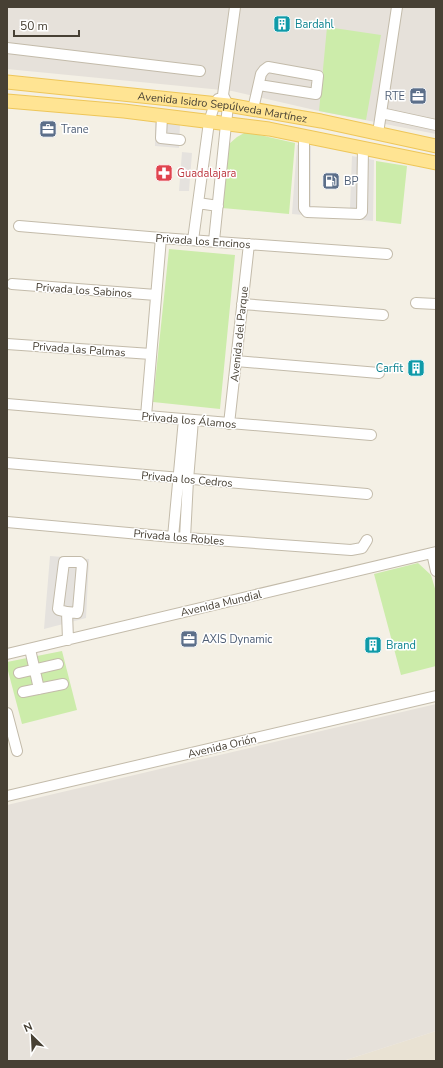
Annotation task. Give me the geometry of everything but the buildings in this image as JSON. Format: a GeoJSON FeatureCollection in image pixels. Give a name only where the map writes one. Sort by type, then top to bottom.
{"type":"FeatureCollection","features":[{"type":"Feature","properties":{"kind":"main road","name":"Avenida Isidro Sepúlveda Martínez"},"geometry":{"type":"LineString","coordinates":[[7,82],[222,101],[253,109],[321,121],[436,146]]}},
{"type":"Feature","properties":{"kind":"main road","name":"Avenida Isidro Sepúlveda Martínez"},"geometry":{"type":"LineString","coordinates":[[7,101],[124,111],[270,129],[436,163]]}},
{"type":"Feature","properties":{"kind":"street"},"geometry":{"type":"LineString","coordinates":[[214,241],[226,123],[222,101],[234,7]]}},
{"type":"Feature","properties":{"kind":"street"},"geometry":{"type":"LineString","coordinates":[[378,133],[397,7]]}},
{"type":"Feature","properties":{"kind":"street"},"geometry":{"type":"LineString","coordinates":[[7,48],[200,70]]}},
{"type":"Feature","properties":{"kind":"street"},"geometry":{"type":"LineString","coordinates":[[253,109],[261,74],[268,67],[318,76],[316,94],[259,85]]}},
{"type":"Feature","properties":{"kind":"street"},"geometry":{"type":"LineString","coordinates":[[193,240],[209,122],[222,101]]}},
{"type":"Feature","properties":{"kind":"street"},"geometry":{"type":"LineString","coordinates":[[382,113],[436,125]]}},
{"type":"Feature","properties":{"kind":"street"},"geometry":{"type":"LineString","coordinates":[[162,116],[161,138],[180,140]]}},
{"type":"Feature","properties":{"kind":"street"},"geometry":{"type":"LineString","coordinates":[[304,136],[304,208],[306,212],[360,214],[362,212],[363,148]]}},
{"type":"Feature","properties":{"kind":"street"},"geometry":{"type":"LineString","coordinates":[[198,203],[218,206]]}},
{"type":"Feature","properties":{"kind":"street","name":"Privada los Encinos"},"geometry":{"type":"LineString","coordinates":[[19,226],[387,254]]}},
{"type":"Feature","properties":{"kind":"street"},"geometry":{"type":"LineString","coordinates":[[146,416],[161,238]]}},
{"type":"Feature","properties":{"kind":"street","name":"Avenida del Parque"},"geometry":{"type":"LineString","coordinates":[[229,424],[249,244]]}},
{"type":"Feature","properties":{"kind":"street","name":"Privada los Sabinos"},"geometry":{"type":"LineString","coordinates":[[12,284],[156,295]]}},
{"type":"Feature","properties":{"kind":"street"},"geometry":{"type":"LineString","coordinates":[[416,303],[436,304]]}},
{"type":"Feature","properties":{"kind":"street"},"geometry":{"type":"LineString","coordinates":[[242,304],[383,316]]}},
{"type":"Feature","properties":{"kind":"street","name":"Privada las Palmas"},"geometry":{"type":"LineString","coordinates":[[7,344],[151,354]]}},
{"type":"Feature","properties":{"kind":"street"},"geometry":{"type":"LineString","coordinates":[[236,361],[379,373]]}},
{"type":"Feature","properties":{"kind":"street","name":"Privada los Álamos"},"geometry":{"type":"LineString","coordinates":[[7,404],[371,435]]}},
{"type":"Feature","properties":{"kind":"street"},"geometry":{"type":"LineString","coordinates":[[173,537],[183,479],[188,419]]}},
{"type":"Feature","properties":{"kind":"street","name":"Privada los Cedros"},"geometry":{"type":"LineString","coordinates":[[7,463],[367,494]]}},
{"type":"Feature","properties":{"kind":"street"},"geometry":{"type":"LineString","coordinates":[[183,479],[185,538]]}},
{"type":"Feature","properties":{"kind":"street","name":"Privada los Robles"},"geometry":{"type":"LineString","coordinates":[[7,522],[185,538],[351,550],[362,548],[367,540]]}},
{"type":"Feature","properties":{"kind":"street"},"geometry":{"type":"LineString","coordinates":[[434,553],[436,571]]}},
{"type":"Feature","properties":{"kind":"street","name":"Avenida Mundial"},"geometry":{"type":"LineString","coordinates":[[7,654],[434,553]]}},
{"type":"Feature","properties":{"kind":"street"},"geometry":{"type":"LineString","coordinates":[[64,562],[80,562],[82,564],[78,612],[67,612],[58,609],[64,562]]}},
{"type":"Feature","properties":{"kind":"street"},"geometry":{"type":"LineString","coordinates":[[67,612],[68,640]]}},
{"type":"Feature","properties":{"kind":"street"},"geometry":{"type":"LineString","coordinates":[[30,649],[39,689]]}},
{"type":"Feature","properties":{"kind":"street"},"geometry":{"type":"LineString","coordinates":[[19,672],[58,664]]}},
{"type":"Feature","properties":{"kind":"street"},"geometry":{"type":"LineString","coordinates":[[23,692],[63,684]]}},
{"type":"Feature","properties":{"kind":"street","name":"Avenida Orión"},"geometry":{"type":"LineString","coordinates":[[7,796],[436,696]]}},
{"type":"Feature","properties":{"kind":"street"},"geometry":{"type":"LineString","coordinates":[[7,712],[17,751]]}},
{"type":"Feature","properties":{"kind":"shaded area"},"geometry":{"type":"Polygon","coordinates":[[[7,7],[436,7],[436,134],[319,111],[232,91],[7,69],[7,7]]]}},
{"type":"Feature","properties":{"kind":"shaded area"},"geometry":{"type":"Polygon","coordinates":[[[155,123],[180,124],[179,148],[155,146],[155,123]]]}},
{"type":"Feature","properties":{"kind":"shaded area"},"geometry":{"type":"Polygon","coordinates":[[[297,145],[311,146],[311,208],[350,208],[352,156],[374,160],[373,221],[292,214],[297,145]]]}},
{"type":"Feature","properties":{"kind":"shaded area"},"geometry":{"type":"Polygon","coordinates":[[[182,152],[192,153],[189,191],[179,191],[182,152]]]}},
{"type":"Feature","properties":{"kind":"shaded area"},"geometry":{"type":"Polygon","coordinates":[[[50,556],[89,559],[86,618],[44,629],[50,556]]]}},
{"type":"Feature","properties":{"kind":"shaded area"},"geometry":{"type":"Polygon","coordinates":[[[436,704],[436,1031],[343,1061],[7,1061],[7,805],[436,704]]]}},
{"type":"Feature","properties":{"kind":"shaded area"},"geometry":{"type":"Polygon","coordinates":[[[436,1031],[436,1061],[343,1061],[436,1031]]]}},
{"type":"Feature","properties":{"kind":"green space"},"geometry":{"type":"Polygon","coordinates":[[[327,27],[381,35],[366,120],[319,111],[327,27]]]}},
{"type":"Feature","properties":{"kind":"green space"},"geometry":{"type":"Polygon","coordinates":[[[246,132],[295,143],[289,214],[222,208],[229,144],[246,132]]]}},
{"type":"Feature","properties":{"kind":"green space"},"geometry":{"type":"Polygon","coordinates":[[[376,161],[407,166],[401,224],[376,221],[376,161]]]}},
{"type":"Feature","properties":{"kind":"green space"},"geometry":{"type":"Polygon","coordinates":[[[169,249],[235,255],[220,409],[153,402],[169,249]]]}},
{"type":"Feature","properties":{"kind":"green space"},"geometry":{"type":"Polygon","coordinates":[[[418,563],[431,575],[436,592],[436,666],[401,675],[374,574],[418,563]]]}},
{"type":"Feature","properties":{"kind":"green space"},"geometry":{"type":"Polygon","coordinates":[[[62,651],[77,710],[22,724],[7,662],[62,651]]]}},
{"type":"Feature","properties":{"kind":"place","name":"Bardahl"},"geometry":{"type":"Point","coordinates":[282,24]}},
{"type":"Feature","properties":{"kind":"place","name":"RTE"},"geometry":{"type":"Point","coordinates":[418,96]}},
{"type":"Feature","properties":{"kind":"place","name":"Trane"},"geometry":{"type":"Point","coordinates":[48,129]}},
{"type":"Feature","properties":{"kind":"place","name":"Guadalajara"},"geometry":{"type":"Point","coordinates":[164,173]}},
{"type":"Feature","properties":{"kind":"place","name":"BP"},"geometry":{"type":"Point","coordinates":[331,181]}},
{"type":"Feature","properties":{"kind":"place","name":"Carfit"},"geometry":{"type":"Point","coordinates":[416,368]}},
{"type":"Feature","properties":{"kind":"place","name":"AXIS Dynamic"},"geometry":{"type":"Point","coordinates":[189,639]}},
{"type":"Feature","properties":{"kind":"place","name":"Brand"},"geometry":{"type":"Point","coordinates":[373,645]}}]}
